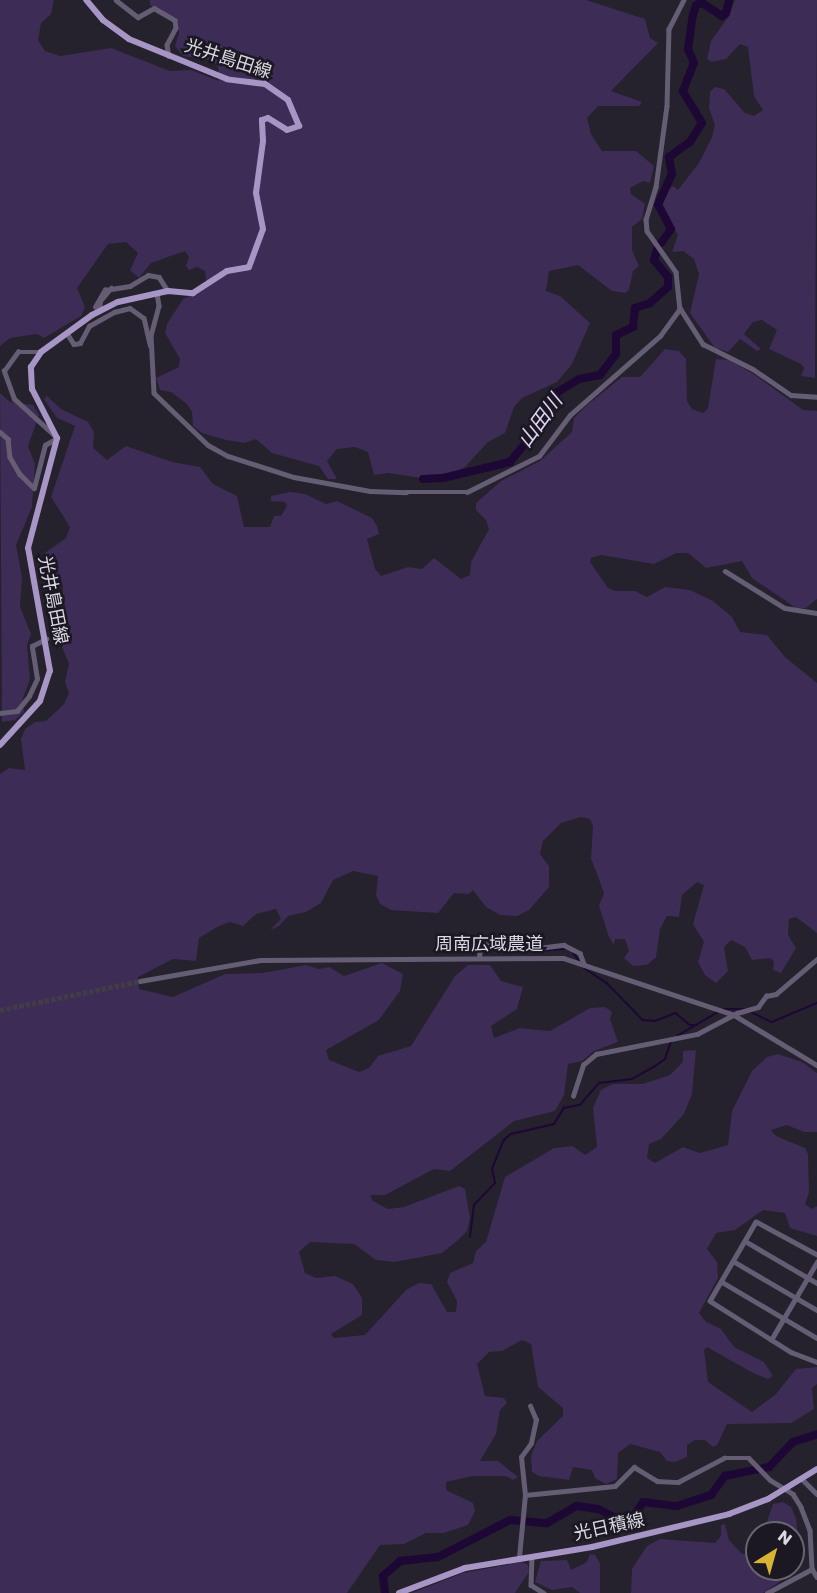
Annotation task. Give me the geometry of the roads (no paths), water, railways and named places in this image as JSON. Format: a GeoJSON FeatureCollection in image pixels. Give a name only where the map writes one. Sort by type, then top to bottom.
{"type":"FeatureCollection","features":[{"type":"Feature","properties":{"kind":"main road","name":"光井島田線"},"geometry":{"type":"LineString","coordinates":[[41,352],[97,309],[157,293],[201,290],[227,271],[244,270],[252,263],[263,229],[256,193],[263,141],[262,120],[268,118],[292,130],[299,121],[288,100],[266,84],[243,84],[169,56],[123,35],[86,0]]}},
{"type":"Feature","properties":{"kind":"main road"},"geometry":{"type":"LineString","coordinates":[[41,352],[31,367],[30,383],[57,438]]}},
{"type":"Feature","properties":{"kind":"main road","name":"光井島田線"},"geometry":{"type":"LineString","coordinates":[[0,745],[32,712],[44,693],[50,671],[46,639],[31,580],[28,548],[57,438]]}},
{"type":"Feature","properties":{"kind":"main road","name":"光日積線"},"geometry":{"type":"LineString","coordinates":[[399,1593],[465,1568],[519,1557],[592,1547],[729,1514],[786,1488],[817,1469]]}},
{"type":"Feature","properties":{"kind":"street"},"geometry":{"type":"LineString","coordinates":[[116,0],[138,17],[154,8],[175,20],[176,28],[167,45],[169,56]]}},
{"type":"Feature","properties":{"kind":"street"},"geometry":{"type":"LineString","coordinates":[[684,0],[669,29],[660,165],[646,219],[647,231],[676,272],[680,308],[707,348],[753,369],[791,395],[817,397]]}},
{"type":"Feature","properties":{"kind":"street"},"geometry":{"type":"LineString","coordinates":[[97,309],[100,301],[111,288],[130,286],[154,275],[163,280],[168,291]]}},
{"type":"Feature","properties":{"kind":"street"},"geometry":{"type":"LineString","coordinates":[[152,350],[159,306],[157,293]]}},
{"type":"Feature","properties":{"kind":"street"},"geometry":{"type":"LineString","coordinates":[[67,333],[72,342],[80,344],[94,323],[130,308],[144,318],[152,350],[156,396],[172,406],[198,436],[228,456],[294,477],[369,491],[459,492],[539,456],[570,415],[660,336],[680,308]]}},
{"type":"Feature","properties":{"kind":"street"},"geometry":{"type":"LineString","coordinates":[[0,432],[8,439],[10,457],[20,474],[34,488],[45,445],[57,438],[14,399],[5,379],[4,370],[12,356],[41,352]]}},
{"type":"Feature","properties":{"kind":"street"},"geometry":{"type":"LineString","coordinates":[[725,571],[785,608],[817,613]]}},
{"type":"Feature","properties":{"kind":"street"},"geometry":{"type":"LineString","coordinates":[[0,713],[17,711],[29,696],[37,679],[32,646],[46,639]]}},
{"type":"Feature","properties":{"kind":"street"},"geometry":{"type":"LineString","coordinates":[[479,957],[480,948],[490,942],[530,949],[564,945],[580,953],[584,964]]}},
{"type":"Feature","properties":{"kind":"street","name":"周南広域農道"},"geometry":{"type":"LineString","coordinates":[[140,981],[260,960],[563,958],[718,1008],[734,1015],[817,1065]]}},
{"type":"Feature","properties":{"kind":"street"},"geometry":{"type":"LineString","coordinates":[[573,1096],[583,1065],[596,1054],[683,1038],[749,1010],[817,959]]}},
{"type":"Feature","properties":{"kind":"street"},"geometry":{"type":"LineString","coordinates":[[817,1256],[760,1222],[745,1241],[710,1301],[712,1305],[771,1340],[805,1359],[817,1362]]}},
{"type":"Feature","properties":{"kind":"street"},"geometry":{"type":"LineString","coordinates":[[745,1241],[817,1283]]}},
{"type":"Feature","properties":{"kind":"street"},"geometry":{"type":"LineString","coordinates":[[734,1261],[817,1310]]}},
{"type":"Feature","properties":{"kind":"street"},"geometry":{"type":"LineString","coordinates":[[771,1340],[817,1262]]}},
{"type":"Feature","properties":{"kind":"street"},"geometry":{"type":"LineString","coordinates":[[722,1282],[817,1338]]}},
{"type":"Feature","properties":{"kind":"street"},"geometry":{"type":"LineString","coordinates":[[519,1557],[525,1495],[521,1457],[531,1443],[536,1420],[530,1406]]}},
{"type":"Feature","properties":{"kind":"street"},"geometry":{"type":"LineString","coordinates":[[525,1495],[615,1486],[634,1467],[668,1482],[688,1479],[724,1458],[749,1458],[776,1484],[786,1488],[807,1519],[812,1543],[812,1569],[817,1578]]}},
{"type":"Feature","properties":{"kind":"street"},"geometry":{"type":"LineString","coordinates":[[802,1479],[817,1494]]}},
{"type":"Feature","properties":{"kind":"street"},"geometry":{"type":"LineString","coordinates":[[532,1556],[531,1585],[544,1593]]}},
{"type":"Feature","properties":{"kind":"street"},"geometry":{"type":"LineString","coordinates":[[767,1593],[812,1569]]}},
{"type":"Feature","properties":{"kind":"waterway","name":"山田川"},"geometry":{"type":"LineString","coordinates":[[661,243],[671,229],[658,205],[672,174],[669,157],[690,142],[702,123],[683,91],[694,63],[688,49],[693,15],[696,5],[702,3],[722,16],[726,13],[729,0]]}},
{"type":"Feature","properties":{"kind":"waterway","name":"山田川"},"geometry":{"type":"LineString","coordinates":[[423,479],[443,478],[510,462],[537,429],[556,393],[579,379],[600,375],[616,354],[616,335],[633,327],[635,308],[650,303],[668,287],[668,277],[654,260],[657,249]]}},
{"type":"Feature","properties":{"kind":"waterway"},"geometry":{"type":"LineString","coordinates":[[506,947],[536,951],[566,949]]}},
{"type":"Feature","properties":{"kind":"waterway"},"geometry":{"type":"LineString","coordinates":[[573,952],[581,963]]}},
{"type":"Feature","properties":{"kind":"waterway"},"geometry":{"type":"LineString","coordinates":[[583,967],[607,983],[643,1020],[655,1021],[676,1013],[690,1025],[697,1025]]}},
{"type":"Feature","properties":{"kind":"waterway"},"geometry":{"type":"LineString","coordinates":[[749,1011],[772,1022],[817,1003]]}},
{"type":"Feature","properties":{"kind":"waterway"},"geometry":{"type":"LineString","coordinates":[[724,1009],[745,1009]]}},
{"type":"Feature","properties":{"kind":"waterway"},"geometry":{"type":"LineString","coordinates":[[677,1036],[720,1011]]}},
{"type":"Feature","properties":{"kind":"waterway"},"geometry":{"type":"LineString","coordinates":[[470,1237],[474,1205],[495,1183],[492,1169],[504,1140],[511,1134],[554,1124],[564,1108],[580,1105],[599,1083],[632,1079],[654,1067],[665,1059],[671,1042]]}},
{"type":"Feature","properties":{"kind":"waterway"},"geometry":{"type":"LineString","coordinates":[[385,1593],[383,1576],[400,1561],[438,1557],[510,1520],[547,1523],[577,1506],[598,1509],[622,1521],[635,1514],[643,1502],[677,1506],[711,1495],[725,1476],[769,1467],[793,1442],[817,1434]]}},
{"type":"Feature","properties":{"kind":"tunnel"},"geometry":{"type":"LineString","coordinates":[[0,1010],[140,981]]}}]}
